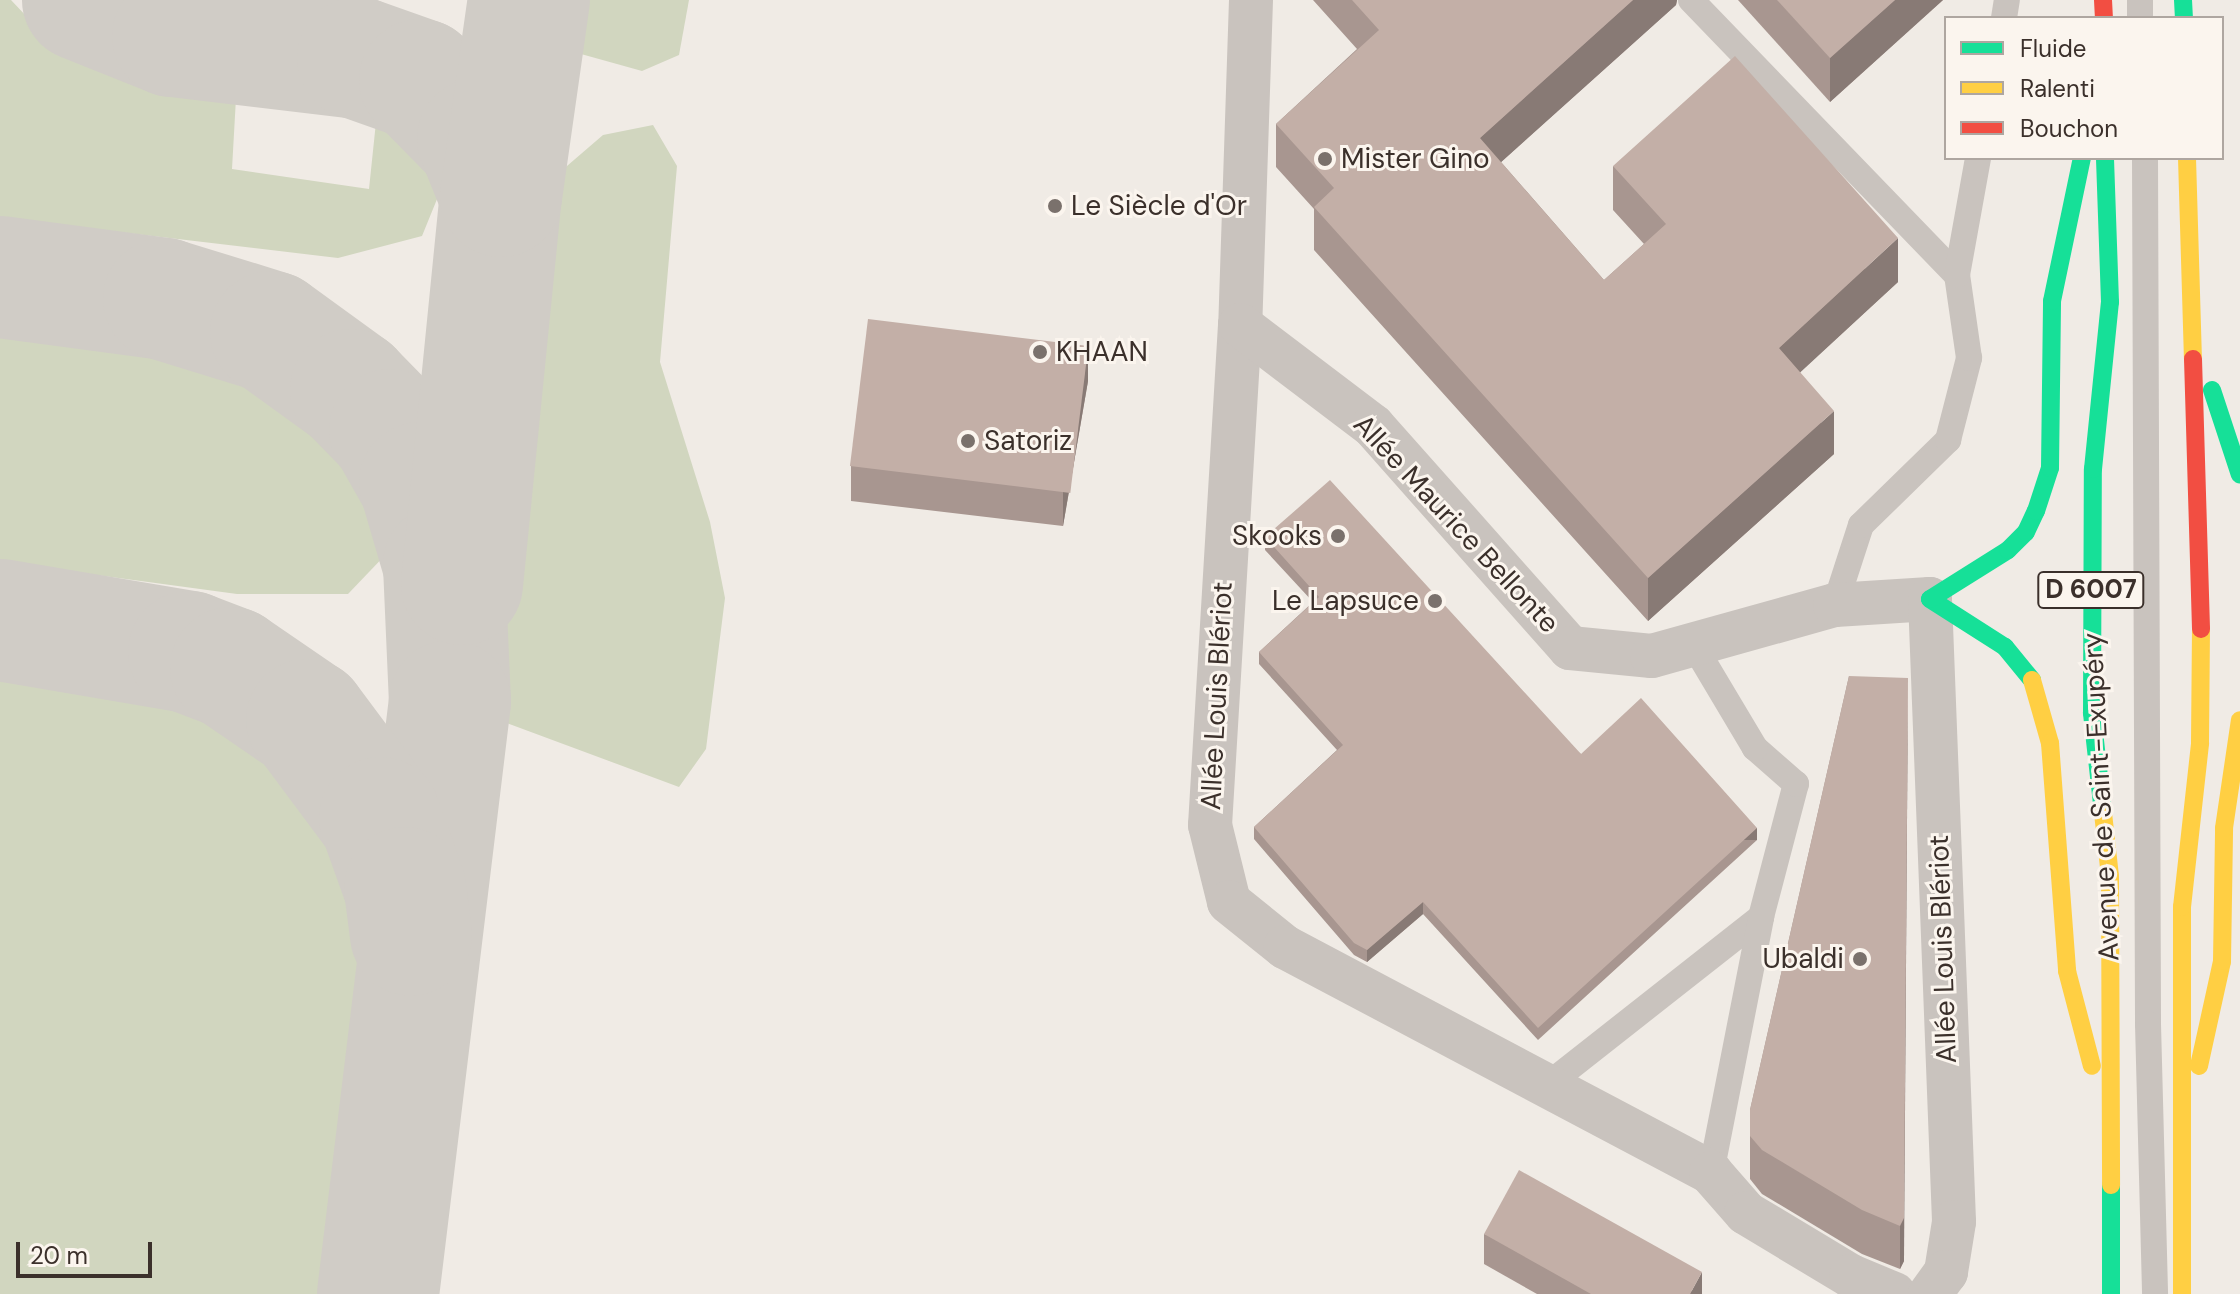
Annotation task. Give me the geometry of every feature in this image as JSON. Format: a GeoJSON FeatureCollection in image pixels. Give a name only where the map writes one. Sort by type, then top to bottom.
{"type":"FeatureCollection","features":[{"type":"Feature","properties":{"kind":"main road"},"geometry":{"type":"LineString","coordinates":[[2082,160],[2052,301],[2050,468],[2036,511],[2026,532],[2008,550],[1930,599],[2005,647],[2029,672],[2040,699],[2050,743],[2067,971],[2109,1139]]}},
{"type":"Feature","properties":{"kind":"main road","name":"Avenue de Saint-Exupéry"},"geometry":{"type":"LineString","coordinates":[[2105,160],[2110,302],[2093,469],[2092,713],[2110,864],[2111,1294]]}},
{"type":"Feature","properties":{"kind":"main road"},"geometry":{"type":"LineString","coordinates":[[2182,1294],[2183,856],[2200,743],[2202,650],[2187,160]]}},
{"type":"Feature","properties":{"kind":"main road"},"geometry":{"type":"LineString","coordinates":[[2190,309],[2240,475]]}},
{"type":"Feature","properties":{"kind":"main road"},"geometry":{"type":"LineString","coordinates":[[2182,1147],[2222,961],[2224,828],[2240,720]]}},
{"type":"Feature","properties":{"kind":"street","name":"Allée Louis Blériot"},"geometry":{"type":"LineString","coordinates":[[1251,0],[1240,325],[1210,825],[1229,902],[1285,947],[1711,1173],[1746,1213],[1851,1276],[1894,1294]]}},
{"type":"Feature","properties":{"kind":"street","name":"Allée Maurice Bellonte"},"geometry":{"type":"LineString","coordinates":[[1240,325],[1373,426],[1570,648],[1652,656],[1835,605],[1930,599]]}},
{"type":"Feature","properties":{"kind":"street","name":"Allée Louis Blériot"},"geometry":{"type":"LineString","coordinates":[[1930,599],[1954,1222],[1946,1272],[1930,1294]]}},
{"type":"Feature","properties":{"kind":"lane"},"geometry":{"type":"LineString","coordinates":[[1691,0],[1957,275]]}},
{"type":"Feature","properties":{"kind":"lane"},"geometry":{"type":"LineString","coordinates":[[1835,605],[1861,525],[1948,440],[1969,358],[1957,275],[1978,160]]}},
{"type":"Feature","properties":{"kind":"lane"},"geometry":{"type":"LineString","coordinates":[[2145,160],[2147,757],[2155,1294]]}},
{"type":"Feature","properties":{"kind":"lane"},"geometry":{"type":"LineString","coordinates":[[1693,644],[1755,748],[1796,784],[1761,917],[1711,1173]]}},
{"type":"Feature","properties":{"kind":"lane"},"geometry":{"type":"LineString","coordinates":[[2109,1021],[2133,976],[2135,824],[2147,757]]}},
{"type":"Feature","properties":{"kind":"lane"},"geometry":{"type":"LineString","coordinates":[[1545,1087],[1761,917]]}},
{"type":"Feature","properties":{"kind":"green space"},"geometry":{"type":"Polygon","coordinates":[[[0,0],[11,0],[44,35],[113,76],[236,98],[232,169],[369,189],[376,122],[410,139],[444,182],[422,236],[338,258],[0,218],[0,0]]]}},
{"type":"Feature","properties":{"kind":"green space"},"geometry":{"type":"Polygon","coordinates":[[[579,0],[689,0],[679,55],[642,71],[581,54],[579,0]]]}},
{"type":"Feature","properties":{"kind":"green space"},"geometry":{"type":"Polygon","coordinates":[[[653,125],[677,166],[660,362],[710,522],[725,598],[706,749],[679,787],[496,719],[560,172],[603,135],[653,125]]]}},
{"type":"Feature","properties":{"kind":"green space"},"geometry":{"type":"Polygon","coordinates":[[[0,333],[57,335],[209,360],[317,419],[364,486],[391,549],[348,594],[237,594],[0,562],[0,333]]]}},
{"type":"Feature","properties":{"kind":"green space"},"geometry":{"type":"Polygon","coordinates":[[[0,671],[48,676],[186,708],[281,770],[338,851],[364,955],[325,1294],[0,1294],[0,671]]]}},
{"type":"Feature","properties":{"kind":"building"},"geometry":{"type":"Polygon","coordinates":[[[1352,0],[1633,0],[1480,138],[1604,280],[1666,224],[1613,166],[1735,56],[1898,238],[1779,348],[1834,411],[1648,578],[1314,207],[1334,188],[1276,124],[1379,30],[1352,0]]]}},
{"type":"Feature","properties":{"kind":"building"},"geometry":{"type":"Polygon","coordinates":[[[1777,0],[1895,0],[1830,58],[1777,0]]]}},
{"type":"Feature","properties":{"kind":"building","name":"Satoriz"},"geometry":{"type":"Polygon","coordinates":[[[868,319],[1088,346],[1070,493],[850,466],[868,319]]]}},
{"type":"Feature","properties":{"kind":"building"},"geometry":{"type":"Polygon","coordinates":[[[1330,480],[1581,754],[1641,698],[1757,828],[1538,1028],[1423,902],[1367,950],[1354,943],[1254,827],[1343,745],[1259,652],[1319,597],[1265,537],[1330,480]]]}},
{"type":"Feature","properties":{"kind":"building"},"geometry":{"type":"Polygon","coordinates":[[[1849,676],[1908,678],[1904,1218],[1900,1226],[1862,1210],[1762,1150],[1750,1136],[1750,1110],[1849,676]]]}},
{"type":"Feature","properties":{"kind":"building"},"geometry":{"type":"Polygon","coordinates":[[[1519,1170],[1702,1272],[1690,1294],[1591,1294],[1484,1234],[1519,1170]]]}},
{"type":"Feature","properties":{"kind":"taxiway"},"geometry":{"type":"LineString","coordinates":[[83,0],[173,36],[358,58],[420,80],[478,139],[501,196]]}},
{"type":"Feature","properties":{"kind":"taxiway"},"geometry":{"type":"LineString","coordinates":[[462,584],[501,196],[529,0]]}},
{"type":"Feature","properties":{"kind":"taxiway"},"geometry":{"type":"LineString","coordinates":[[0,277],[164,299],[271,332],[351,390],[390,430],[420,483],[444,565],[450,701],[378,1294]]}},
{"type":"Feature","properties":{"kind":"taxiway"},"geometry":{"type":"LineString","coordinates":[[0,620],[189,652],[231,668],[307,720],[380,818],[405,888],[411,935]]}},
{"type":"Feature","properties":{"kind":"traffic: fast"},"geometry":{"type":"LineString","coordinates":[[2183,0],[2184,16]]}},
{"type":"Feature","properties":{"kind":"traffic: fast"},"geometry":{"type":"LineString","coordinates":[[2032,680],[2005,647],[1930,599],[2008,550],[2026,532],[2036,511],[2050,468],[2052,301],[2082,160]]}},
{"type":"Feature","properties":{"kind":"traffic: fast"},"geometry":{"type":"LineString","coordinates":[[2103,813],[2092,713],[2093,469],[2110,302],[2105,160]]}},
{"type":"Feature","properties":{"kind":"traffic: fast"},"geometry":{"type":"LineString","coordinates":[[2212,390],[2240,475]]}},
{"type":"Feature","properties":{"kind":"traffic: fast"},"geometry":{"type":"LineString","coordinates":[[2111,1185],[2111,1294]]}},
{"type":"Feature","properties":{"kind":"traffic: slow"},"geometry":{"type":"LineString","coordinates":[[2187,160],[2193,359]]}},
{"type":"Feature","properties":{"kind":"traffic: slow"},"geometry":{"type":"LineString","coordinates":[[2182,1294],[2182,907],[2200,743],[2201,629]]}},
{"type":"Feature","properties":{"kind":"traffic: slow"},"geometry":{"type":"LineString","coordinates":[[2032,680],[2050,743],[2067,971],[2092,1066]]}},
{"type":"Feature","properties":{"kind":"traffic: slow"},"geometry":{"type":"LineString","coordinates":[[2199,1066],[2222,961],[2224,828],[2240,720]]}},
{"type":"Feature","properties":{"kind":"traffic: slow"},"geometry":{"type":"LineString","coordinates":[[2103,813],[2110,876],[2111,1185]]}},
{"type":"Feature","properties":{"kind":"traffic: jam"},"geometry":{"type":"LineString","coordinates":[[2103,0],[2104,16]]}},
{"type":"Feature","properties":{"kind":"traffic: jam"},"geometry":{"type":"LineString","coordinates":[[2193,359],[2201,629]]}},
{"type":"Feature","properties":{"kind":"place","name":"Mister Gino"},"geometry":{"type":"Point","coordinates":[1325,159]}},
{"type":"Feature","properties":{"kind":"place","name":"Le Siècle d'Or"},"geometry":{"type":"Point","coordinates":[1055,206]}},
{"type":"Feature","properties":{"kind":"place","name":"KHAAN"},"geometry":{"type":"Point","coordinates":[1040,352]}},
{"type":"Feature","properties":{"kind":"place","name":"Satoriz"},"geometry":{"type":"Point","coordinates":[968,441]}},
{"type":"Feature","properties":{"kind":"place","name":"Skooks"},"geometry":{"type":"Point","coordinates":[1338,536]}},
{"type":"Feature","properties":{"kind":"place","name":"Le Lapsuce"},"geometry":{"type":"Point","coordinates":[1435,601]}},
{"type":"Feature","properties":{"kind":"place","name":"Ubaldi"},"geometry":{"type":"Point","coordinates":[1860,959]}}]}
